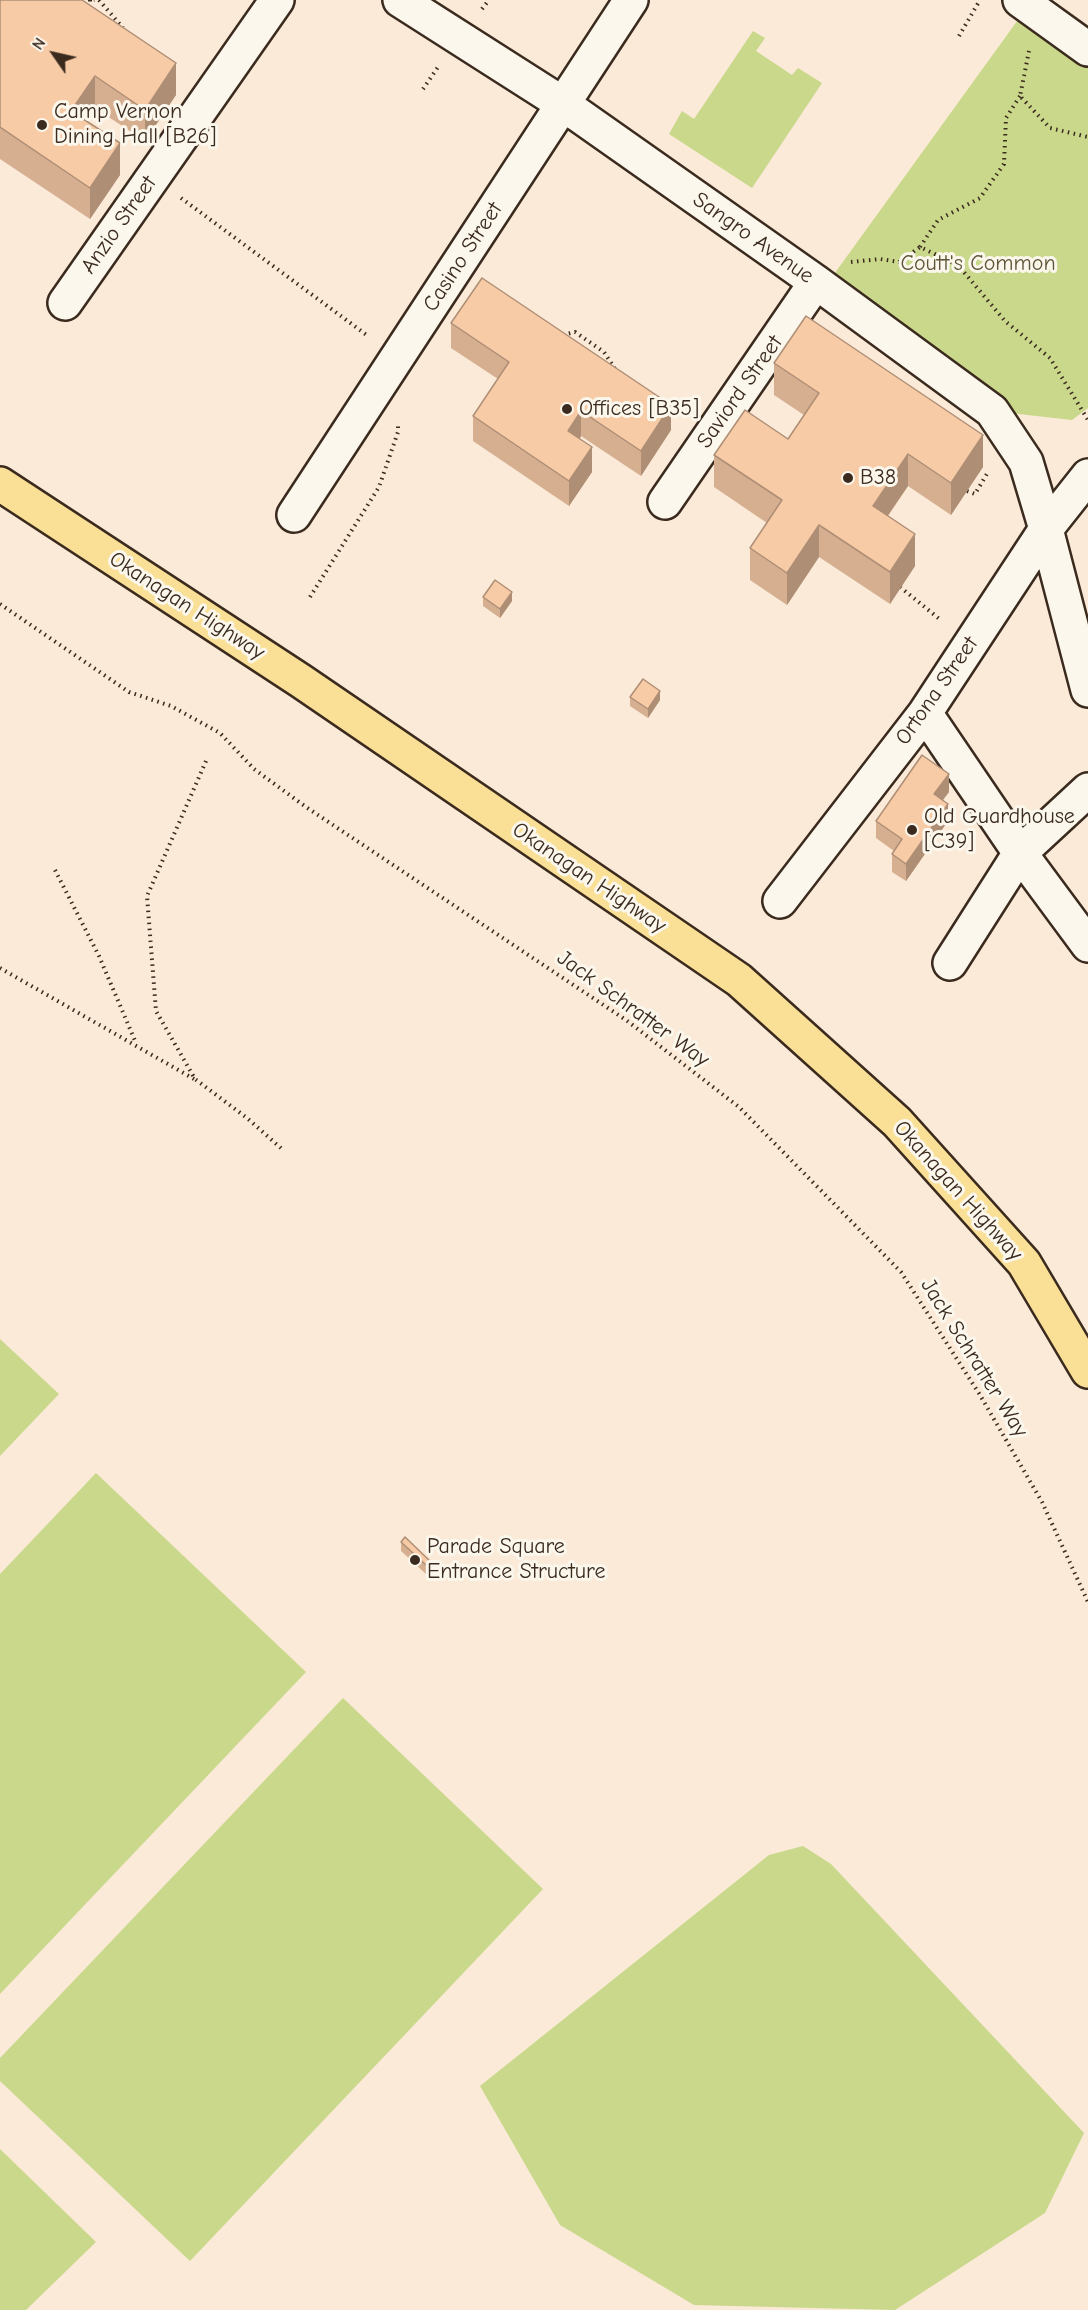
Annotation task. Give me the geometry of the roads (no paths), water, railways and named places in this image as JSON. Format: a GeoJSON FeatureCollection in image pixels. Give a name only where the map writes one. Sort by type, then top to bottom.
{"type":"FeatureCollection","features":[{"type":"Feature","properties":{"kind":"highway","name":"Okanagan Highway"},"geometry":{"type":"LineString","coordinates":[[0,484],[301,681],[739,980],[897,1122],[1024,1263],[1088,1371]]}},
{"type":"Feature","properties":{"kind":"street","name":"Anzio Street"},"geometry":{"type":"LineString","coordinates":[[65,303],[277,0]]}},
{"type":"Feature","properties":{"kind":"street","name":"Sangro Avenue"},"geometry":{"type":"LineString","coordinates":[[400,0],[562,104],[820,285],[992,411],[1026,462],[1088,690]]}},
{"type":"Feature","properties":{"kind":"street","name":"Casino Street"},"geometry":{"type":"LineString","coordinates":[[294,515],[631,0]]}},
{"type":"Feature","properties":{"kind":"street"},"geometry":{"type":"LineString","coordinates":[[1033,9],[1088,49]]}},
{"type":"Feature","properties":{"kind":"street","name":"Saviord Street"},"geometry":{"type":"LineString","coordinates":[[665,502],[712,433],[820,285]]}},
{"type":"Feature","properties":{"kind":"street","name":"Ortona Street"},"geometry":{"type":"LineString","coordinates":[[780,901],[925,713],[1046,529],[1088,476]]}},
{"type":"Feature","properties":{"kind":"street"},"geometry":{"type":"LineString","coordinates":[[925,713],[1020,853],[1088,945]]}},
{"type":"Feature","properties":{"kind":"street"},"geometry":{"type":"LineString","coordinates":[[950,963],[1020,853],[1088,790]]}},
{"type":"Feature","properties":{"kind":"place","name":"Camp Vernon Dining Hall [B26]"},"geometry":{"type":"Point","coordinates":[42,125]}},
{"type":"Feature","properties":{"kind":"place","name":"Offices [B35]"},"geometry":{"type":"Point","coordinates":[567,409]}},
{"type":"Feature","properties":{"kind":"place","name":"B38"},"geometry":{"type":"Point","coordinates":[848,478]}},
{"type":"Feature","properties":{"kind":"place","name":"Old Guardhouse [C39]"},"geometry":{"type":"Point","coordinates":[912,830]}},
{"type":"Feature","properties":{"kind":"place","name":"Parade Square Entrance Structure"},"geometry":{"type":"Point","coordinates":[415,1560]}},
{"type":"Feature","properties":{"kind":"park label","name":"Coutt's Common"},"geometry":{"type":"Point","coordinates":[978,264]}}]}
